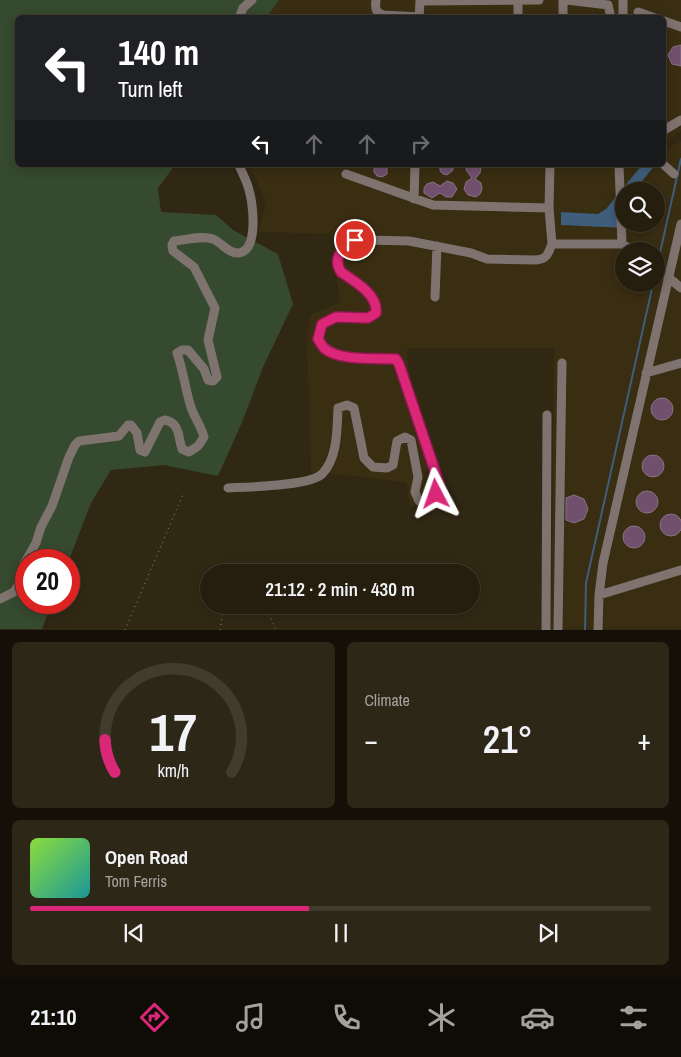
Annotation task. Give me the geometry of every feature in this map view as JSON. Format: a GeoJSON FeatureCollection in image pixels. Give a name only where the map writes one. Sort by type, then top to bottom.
{"type":"FeatureCollection","features":[{"type":"Feature","properties":{"kind":"street"},"geometry":{"type":"LineString","coordinates":[[240,15],[243,8],[252,0]]}},
{"type":"Feature","properties":{"kind":"street"},"geometry":{"type":"LineString","coordinates":[[376,0],[375,9],[382,15]]}},
{"type":"Feature","properties":{"kind":"street"},"geometry":{"type":"LineString","coordinates":[[518,0],[518,15]]}},
{"type":"Feature","properties":{"kind":"street"},"geometry":{"type":"LineString","coordinates":[[419,15],[420,1],[539,0]]}},
{"type":"Feature","properties":{"kind":"street"},"geometry":{"type":"LineString","coordinates":[[563,0],[563,15]]}},
{"type":"Feature","properties":{"kind":"street"},"geometry":{"type":"LineString","coordinates":[[567,0],[608,4],[610,15]]}},
{"type":"Feature","properties":{"kind":"street"},"geometry":{"type":"LineString","coordinates":[[622,15],[623,0]]}},
{"type":"Feature","properties":{"kind":"street"},"geometry":{"type":"LineString","coordinates":[[638,12],[646,15]]}},
{"type":"Feature","properties":{"kind":"street"},"geometry":{"type":"LineString","coordinates":[[666,22],[681,27]]}},
{"type":"Feature","properties":{"kind":"street"},"geometry":{"type":"LineString","coordinates":[[666,129],[681,120]]}},
{"type":"Feature","properties":{"kind":"street"},"geometry":{"type":"LineString","coordinates":[[0,599],[14,592],[19,584],[24,564],[36,544],[41,527],[52,506],[74,444],[79,441],[119,436],[131,424],[137,432],[140,450],[146,452],[160,422],[165,420],[169,421],[177,429],[182,449],[189,452],[198,446],[204,437],[201,425],[190,406],[183,370],[177,353],[182,350],[188,350],[204,370],[208,380],[213,381],[217,376],[208,340],[215,308],[194,267],[173,251],[172,245],[174,241],[206,238],[212,239],[230,251],[239,253],[247,249],[253,237],[253,216],[250,191],[240,167]]}},
{"type":"Feature","properties":{"kind":"street"},"geometry":{"type":"LineString","coordinates":[[414,200],[415,167]]}},
{"type":"Feature","properties":{"kind":"street"},"geometry":{"type":"LineString","coordinates":[[228,488],[298,483],[322,475],[331,460],[337,434],[338,408],[347,405],[354,408],[357,415],[364,458],[373,467],[387,468],[393,465],[397,441],[405,437],[411,440],[418,477],[415,492],[419,501],[428,501],[436,494],[439,483],[396,359],[356,358],[334,353],[324,348],[318,339],[322,324],[336,317],[368,318],[376,313],[377,306],[373,297],[341,272],[337,260],[344,246],[355,240],[365,240],[408,241],[471,253],[487,259],[543,260],[547,256],[552,244],[549,208],[550,167]]}},
{"type":"Feature","properties":{"kind":"street"},"geometry":{"type":"LineString","coordinates":[[619,167],[622,242]]}},
{"type":"Feature","properties":{"kind":"street"},"geometry":{"type":"LineString","coordinates":[[666,167],[674,174]]}},
{"type":"Feature","properties":{"kind":"street"},"geometry":{"type":"LineString","coordinates":[[346,174],[414,200],[446,207],[549,208]]}},
{"type":"Feature","properties":{"kind":"street"},"geometry":{"type":"LineString","coordinates":[[598,630],[599,596],[614,516],[681,224]]}},
{"type":"Feature","properties":{"kind":"street"},"geometry":{"type":"LineString","coordinates":[[552,244],[615,244]]}},
{"type":"Feature","properties":{"kind":"street"},"geometry":{"type":"LineString","coordinates":[[435,297],[437,246]]}},
{"type":"Feature","properties":{"kind":"street"},"geometry":{"type":"LineString","coordinates":[[665,275],[681,288]]}},
{"type":"Feature","properties":{"kind":"street"},"geometry":{"type":"LineString","coordinates":[[558,630],[562,363]]}},
{"type":"Feature","properties":{"kind":"street"},"geometry":{"type":"LineString","coordinates":[[646,374],[681,363]]}},
{"type":"Feature","properties":{"kind":"street"},"geometry":{"type":"LineString","coordinates":[[546,630],[547,415]]}},
{"type":"Feature","properties":{"kind":"street"},"geometry":{"type":"LineString","coordinates":[[599,596],[681,570]]}},
{"type":"Feature","properties":{"kind":"path"},"geometry":{"type":"LineString","coordinates":[[125,630],[184,492]]}},
{"type":"Feature","properties":{"kind":"path"},"geometry":{"type":"LineString","coordinates":[[220,630],[223,614]]}},
{"type":"Feature","properties":{"kind":"path"},"geometry":{"type":"LineString","coordinates":[[269,614],[275,628],[278,630]]}},
{"type":"Feature","properties":{"kind":"shaded area"},"geometry":{"type":"Polygon","coordinates":[[[275,0],[681,0],[681,131],[666,141],[666,15],[265,15],[275,0]]]}},
{"type":"Feature","properties":{"kind":"shaded area"},"geometry":{"type":"Polygon","coordinates":[[[681,141],[681,629],[551,629],[554,348],[407,348],[410,388],[447,491],[437,512],[410,506],[406,483],[311,472],[307,344],[310,315],[340,303],[331,234],[259,232],[266,202],[251,167],[640,167],[628,182],[615,182],[615,198],[606,209],[598,214],[561,213],[561,225],[615,227],[615,232],[665,232],[665,182],[641,182],[653,167],[666,167],[666,150],[681,141]]]}},
{"type":"Feature","properties":{"kind":"green space"},"geometry":{"type":"Polygon","coordinates":[[[0,0],[279,0],[268,15],[15,15],[15,167],[174,167],[158,188],[161,212],[216,215],[233,230],[278,254],[293,304],[263,367],[243,420],[218,476],[164,465],[111,470],[91,503],[73,549],[15,549],[15,614],[48,614],[42,629],[0,629],[0,0]]]}},
{"type":"Feature","properties":{"kind":"water"},"geometry":{"type":"Polygon","coordinates":[[[640,167],[653,167],[641,182],[628,182],[640,167]]]}},
{"type":"Feature","properties":{"kind":"water"},"geometry":{"type":"Polygon","coordinates":[[[615,198],[615,227],[561,225],[561,212],[598,214],[606,209],[615,198]]]}},
{"type":"Feature","properties":{"kind":"building"},"geometry":{"type":"Polygon","coordinates":[[[681,45],[681,66],[672,64],[668,55],[673,47],[681,45]]]}},
{"type":"Feature","properties":{"kind":"building"},"geometry":{"type":"Polygon","coordinates":[[[374,167],[387,167],[387,174],[382,177],[377,176],[374,172],[374,167]]]}},
{"type":"Feature","properties":{"kind":"building"},"geometry":{"type":"Polygon","coordinates":[[[440,167],[453,167],[453,170],[447,175],[440,171],[440,167]]]}},
{"type":"Feature","properties":{"kind":"building"},"geometry":{"type":"Polygon","coordinates":[[[467,167],[481,167],[480,173],[475,179],[481,183],[482,189],[476,197],[468,195],[464,189],[466,182],[472,178],[466,170],[467,167]]]}},
{"type":"Feature","properties":{"kind":"building"},"geometry":{"type":"Polygon","coordinates":[[[447,181],[453,183],[457,189],[452,197],[446,197],[440,193],[432,198],[424,193],[424,188],[427,184],[433,182],[440,186],[447,181]]]}},
{"type":"Feature","properties":{"kind":"building"},"geometry":{"type":"Polygon","coordinates":[[[662,398],[670,401],[673,409],[670,417],[662,420],[654,417],[651,409],[654,401],[662,398]]]}},
{"type":"Feature","properties":{"kind":"building"},"geometry":{"type":"Polygon","coordinates":[[[653,455],[661,458],[664,466],[661,474],[653,477],[645,474],[642,466],[645,458],[653,455]]]}},
{"type":"Feature","properties":{"kind":"building"},"geometry":{"type":"Polygon","coordinates":[[[647,491],[655,494],[658,502],[655,510],[647,513],[639,510],[636,502],[639,494],[647,491]]]}},
{"type":"Feature","properties":{"kind":"building"},"geometry":{"type":"Polygon","coordinates":[[[574,495],[584,499],[588,509],[584,519],[574,523],[566,520],[566,498],[574,495]]]}},
{"type":"Feature","properties":{"kind":"building"},"geometry":{"type":"Polygon","coordinates":[[[671,514],[679,517],[682,525],[679,533],[671,536],[663,533],[660,525],[663,517],[671,514]]]}},
{"type":"Feature","properties":{"kind":"building"},"geometry":{"type":"Polygon","coordinates":[[[634,526],[642,529],[645,537],[642,545],[634,548],[626,545],[623,537],[626,529],[634,526]]]}},
{"type":"Feature","properties":{"kind":"waterway"},"geometry":{"type":"LineString","coordinates":[[662,242],[681,159]]}},
{"type":"Feature","properties":{"kind":"waterway"},"geometry":{"type":"LineString","coordinates":[[585,630],[586,583],[651,292]]}},
{"type":"Feature","properties":{"kind":"route"},"geometry":{"type":"LineString","coordinates":[[355,240],[344,246],[340,252],[337,260],[338,267],[341,272],[373,297],[377,306],[376,313],[368,318],[336,317],[322,324],[318,339],[324,348],[334,353],[356,358],[396,359],[439,483],[436,494]]}}]}
